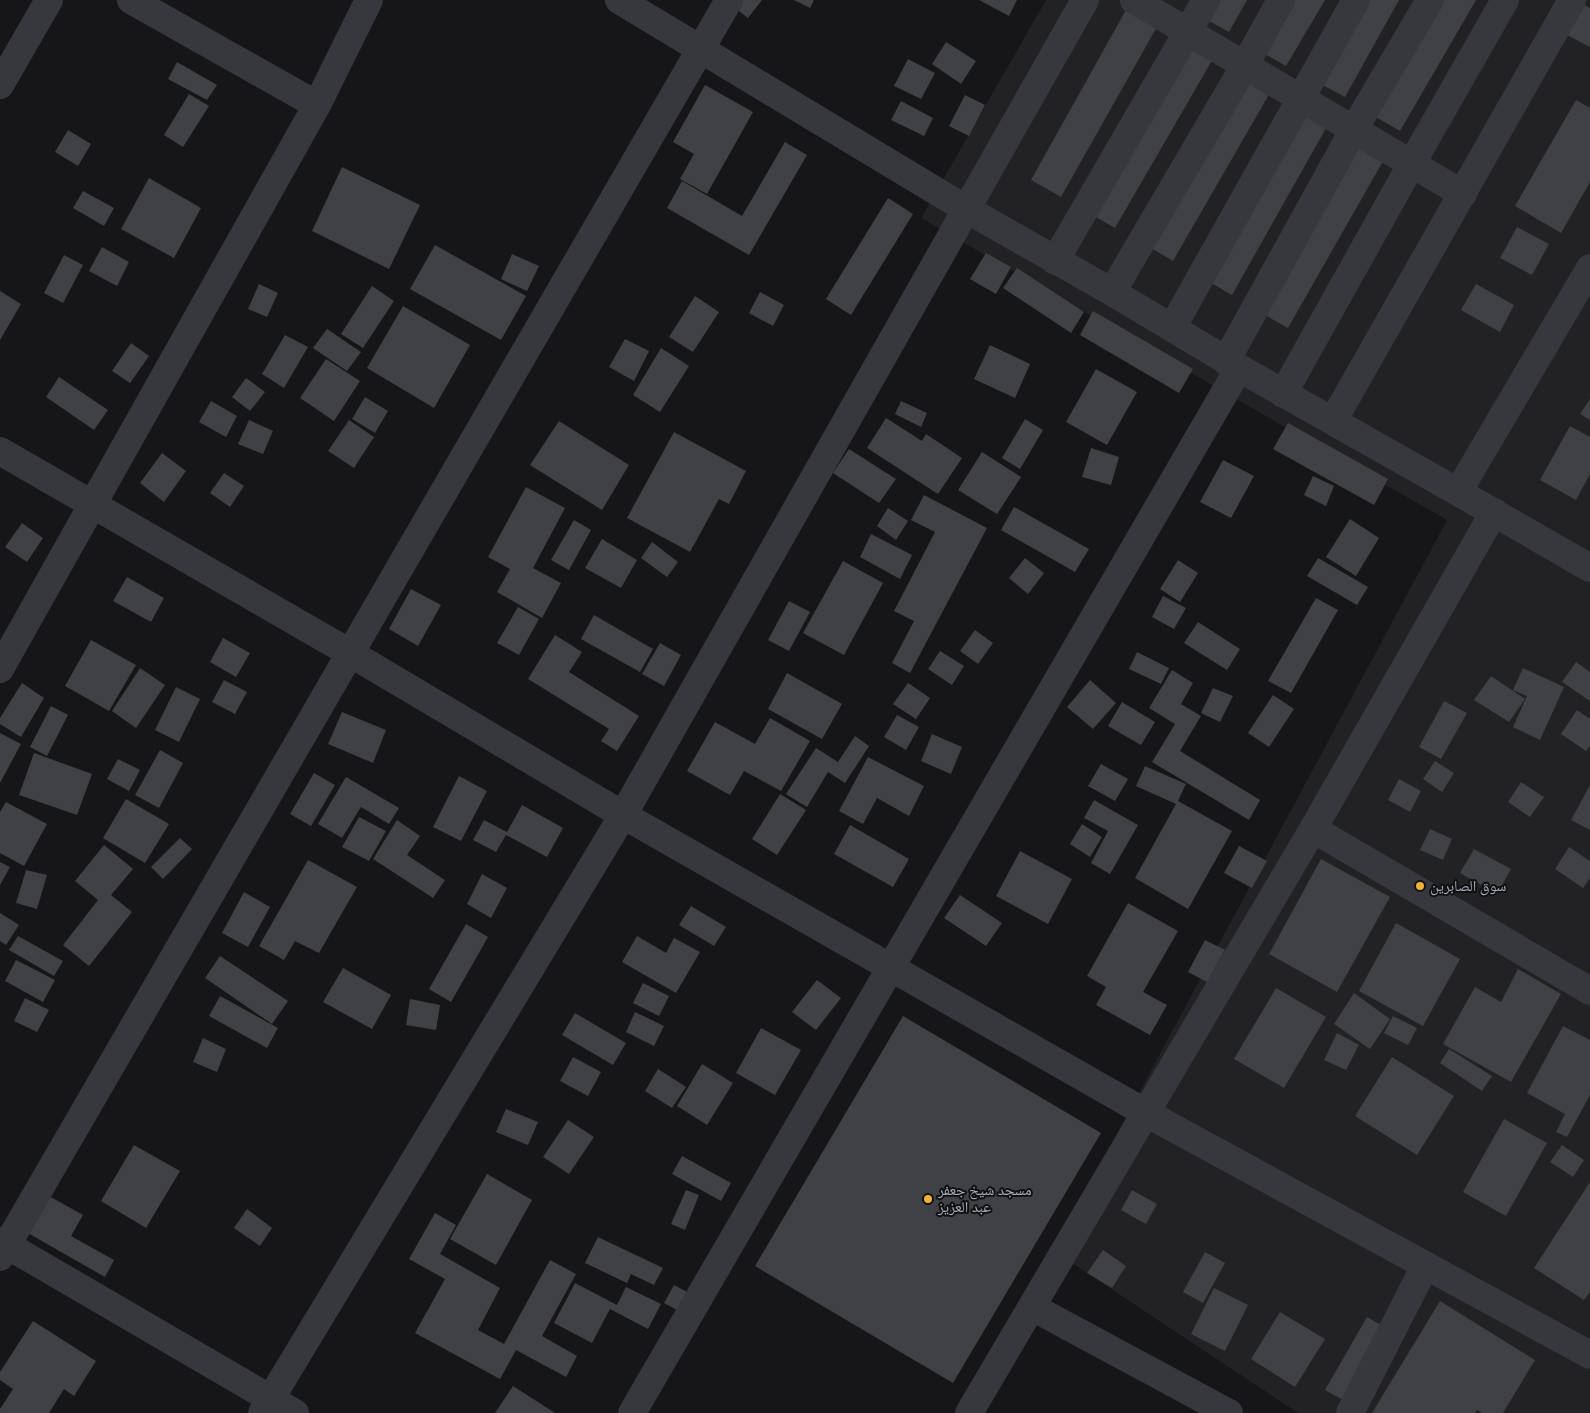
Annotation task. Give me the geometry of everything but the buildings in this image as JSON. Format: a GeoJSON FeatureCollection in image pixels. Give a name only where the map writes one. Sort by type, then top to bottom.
{"type":"FeatureCollection","features":[{"type":"Feature","properties":{"kind":"street"},"geometry":{"type":"LineString","coordinates":[[0,85],[48,0]]}},
{"type":"Feature","properties":{"kind":"street"},"geometry":{"type":"LineString","coordinates":[[131,0],[317,106]]}},
{"type":"Feature","properties":{"kind":"street"},"geometry":{"type":"LineString","coordinates":[[0,669],[317,106],[369,0]]}},
{"type":"Feature","properties":{"kind":"street"},"geometry":{"type":"LineString","coordinates":[[619,0],[1054,261],[1112,292],[1283,394],[1590,568]]}},
{"type":"Feature","properties":{"kind":"street"},"geometry":{"type":"LineString","coordinates":[[295,1413],[266,1406],[2,1247],[350,654],[729,0]]}},
{"type":"Feature","properties":{"kind":"street"},"geometry":{"type":"LineString","coordinates":[[266,1406],[623,816],[1085,0]]}},
{"type":"Feature","properties":{"kind":"street"},"geometry":{"type":"LineString","coordinates":[[1134,0],[1463,194]]}},
{"type":"Feature","properties":{"kind":"street"},"geometry":{"type":"LineString","coordinates":[[1054,261],[1206,0]]}},
{"type":"Feature","properties":{"kind":"street"},"geometry":{"type":"LineString","coordinates":[[1112,292],[1281,0]]}},
{"type":"Feature","properties":{"kind":"street"},"geometry":{"type":"LineString","coordinates":[[1172,328],[1356,0]]}},
{"type":"Feature","properties":{"kind":"street"},"geometry":{"type":"LineString","coordinates":[[632,1413],[892,967],[1232,364],[1354,130],[1430,0]]}},
{"type":"Feature","properties":{"kind":"street"},"geometry":{"type":"LineString","coordinates":[[1283,394],[1505,0]]}},
{"type":"Feature","properties":{"kind":"street"},"geometry":{"type":"LineString","coordinates":[[1333,421],[1572,0]]}},
{"type":"Feature","properties":{"kind":"street"},"geometry":{"type":"LineString","coordinates":[[1580,0],[1590,6]]}},
{"type":"Feature","properties":{"kind":"street"},"geometry":{"type":"LineString","coordinates":[[1458,492],[1590,268]]}},
{"type":"Feature","properties":{"kind":"street"},"geometry":{"type":"LineString","coordinates":[[0,451],[350,654],[623,816],[892,967],[1146,1113],[1590,1355]]}},
{"type":"Feature","properties":{"kind":"street"},"geometry":{"type":"LineString","coordinates":[[969,1413],[1313,829],[1494,512]]}},
{"type":"Feature","properties":{"kind":"street"},"geometry":{"type":"LineString","coordinates":[[1313,829],[1590,991]]}},
{"type":"Feature","properties":{"kind":"street"},"geometry":{"type":"LineString","coordinates":[[1350,1413],[1425,1266]]}},
{"type":"Feature","properties":{"kind":"street"},"geometry":{"type":"LineString","coordinates":[[1032,1307],[1229,1413]]}},
{"type":"Feature","properties":{"kind":"shaded area","name":"سوق الصابرين"},"geometry":{"type":"Polygon","coordinates":[[[1046,0],[1590,0],[1590,1413],[1298,1413],[1054,1251],[1447,520],[921,218],[1046,0]]]}},
{"type":"Feature","properties":{"kind":"place","name":"سوق الصابرين"},"geometry":{"type":"Point","coordinates":[1420,886]}},
{"type":"Feature","properties":{"kind":"place","name":"مسجد شيخ جعفر عبد العزيز"},"geometry":{"type":"Point","coordinates":[928,1199]}}]}
